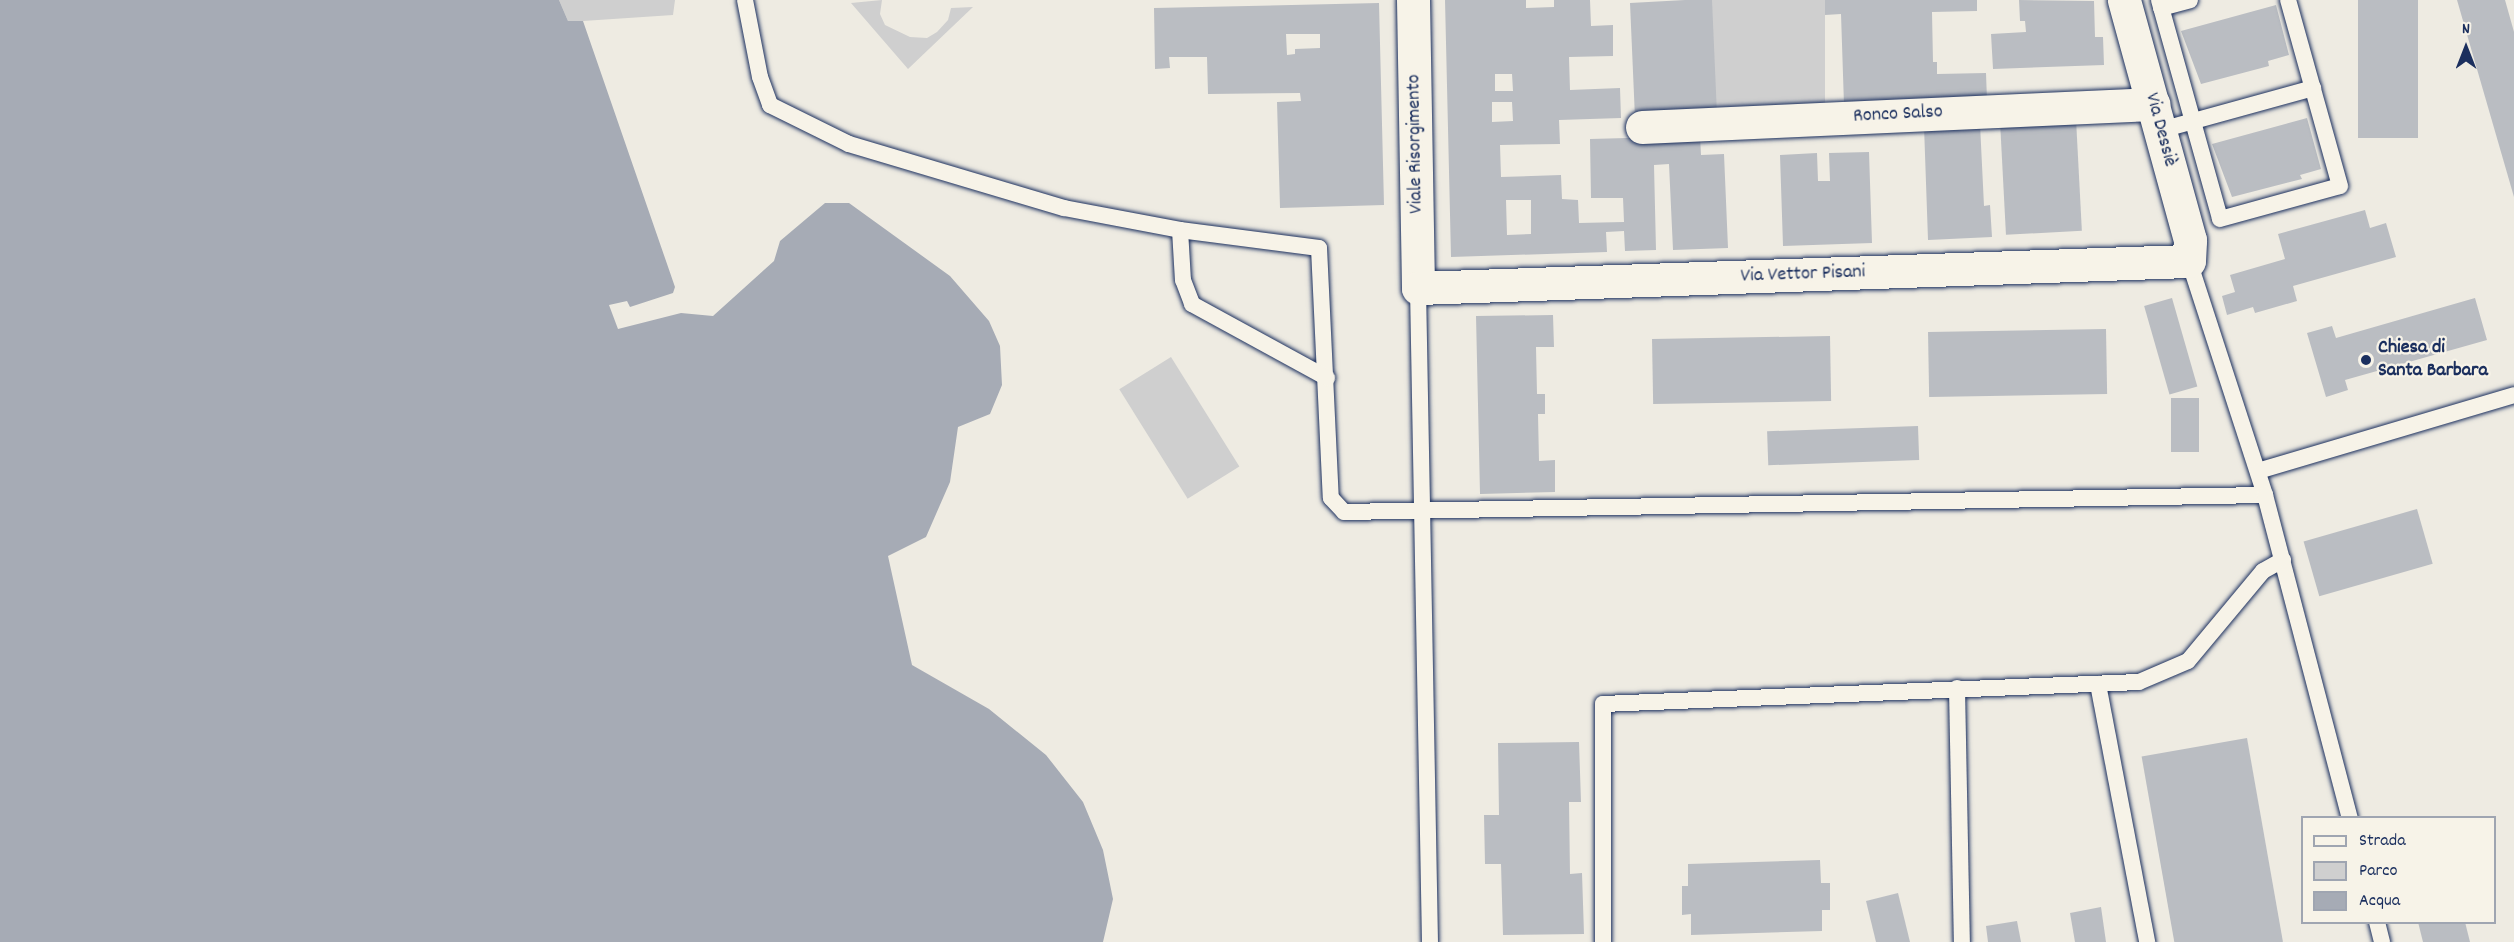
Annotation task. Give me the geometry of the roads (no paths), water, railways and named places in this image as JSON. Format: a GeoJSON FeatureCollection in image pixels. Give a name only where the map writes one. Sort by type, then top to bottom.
{"type":"FeatureCollection","features":[{"type":"Feature","properties":{"kind":"street","name":"Viale Risorgimento"},"geometry":{"type":"LineString","coordinates":[[1413,0],[1418,288]]}},
{"type":"Feature","properties":{"kind":"street","name":"Via Dessiè"},"geometry":{"type":"LineString","coordinates":[[2124,0],[2190,240],[2188,261]]}},
{"type":"Feature","properties":{"kind":"street","name":"Ronco Salso"},"geometry":{"type":"LineString","coordinates":[[1642,127],[2157,117]]}},
{"type":"Feature","properties":{"kind":"street","name":"Via Vettor Pisani"},"geometry":{"type":"LineString","coordinates":[[1418,288],[2188,261]]}},
{"type":"Feature","properties":{"kind":"lane"},"geometry":{"type":"LineString","coordinates":[[746,0],[760,77],[770,105],[849,144],[977,184],[1064,208],[1180,230],[1319,248],[1331,498],[1344,512],[2265,495]]}},
{"type":"Feature","properties":{"kind":"lane"},"geometry":{"type":"LineString","coordinates":[[2190,0],[2160,4],[2220,219],[2340,186],[2288,0]]}},
{"type":"Feature","properties":{"kind":"lane"},"geometry":{"type":"LineString","coordinates":[[2157,117],[2192,121],[2313,88]]}},
{"type":"Feature","properties":{"kind":"lane"},"geometry":{"type":"LineString","coordinates":[[1180,230],[1183,280],[1192,304],[1327,378]]}},
{"type":"Feature","properties":{"kind":"lane"},"geometry":{"type":"LineString","coordinates":[[2188,261],[2265,495],[2349,816]]}},
{"type":"Feature","properties":{"kind":"lane"},"geometry":{"type":"LineString","coordinates":[[1418,288],[1430,942]]}},
{"type":"Feature","properties":{"kind":"lane"},"geometry":{"type":"LineString","coordinates":[[2258,471],[2514,395]]}},
{"type":"Feature","properties":{"kind":"lane"},"geometry":{"type":"LineString","coordinates":[[1603,942],[1603,704],[2139,682],[2188,661],[2263,571],[2283,560]]}},
{"type":"Feature","properties":{"kind":"lane"},"geometry":{"type":"LineString","coordinates":[[2098,684],[2146,942]]}},
{"type":"Feature","properties":{"kind":"lane"},"geometry":{"type":"LineString","coordinates":[[1957,688],[1962,942]]}},
{"type":"Feature","properties":{"kind":"lane"},"geometry":{"type":"LineString","coordinates":[[2378,924],[2382,942]]}},
{"type":"Feature","properties":{"kind":"water"},"geometry":{"type":"Polygon","coordinates":[[[0,0],[559,0],[568,21],[583,21],[675,287],[673,293],[630,307],[627,301],[609,305],[618,329],[681,313],[713,316],[774,261],[780,241],[825,203],[849,203],[950,276],[989,321],[1000,346],[1002,385],[990,414],[958,427],[950,482],[926,537],[888,556],[912,665],[989,709],[1046,755],[1083,802],[1103,850],[1113,899],[1103,942],[0,942],[0,0]]]}},
{"type":"Feature","properties":{"kind":"place","name":"Chiesa di Santa Barbara"},"geometry":{"type":"Point","coordinates":[2366,360]}}]}
